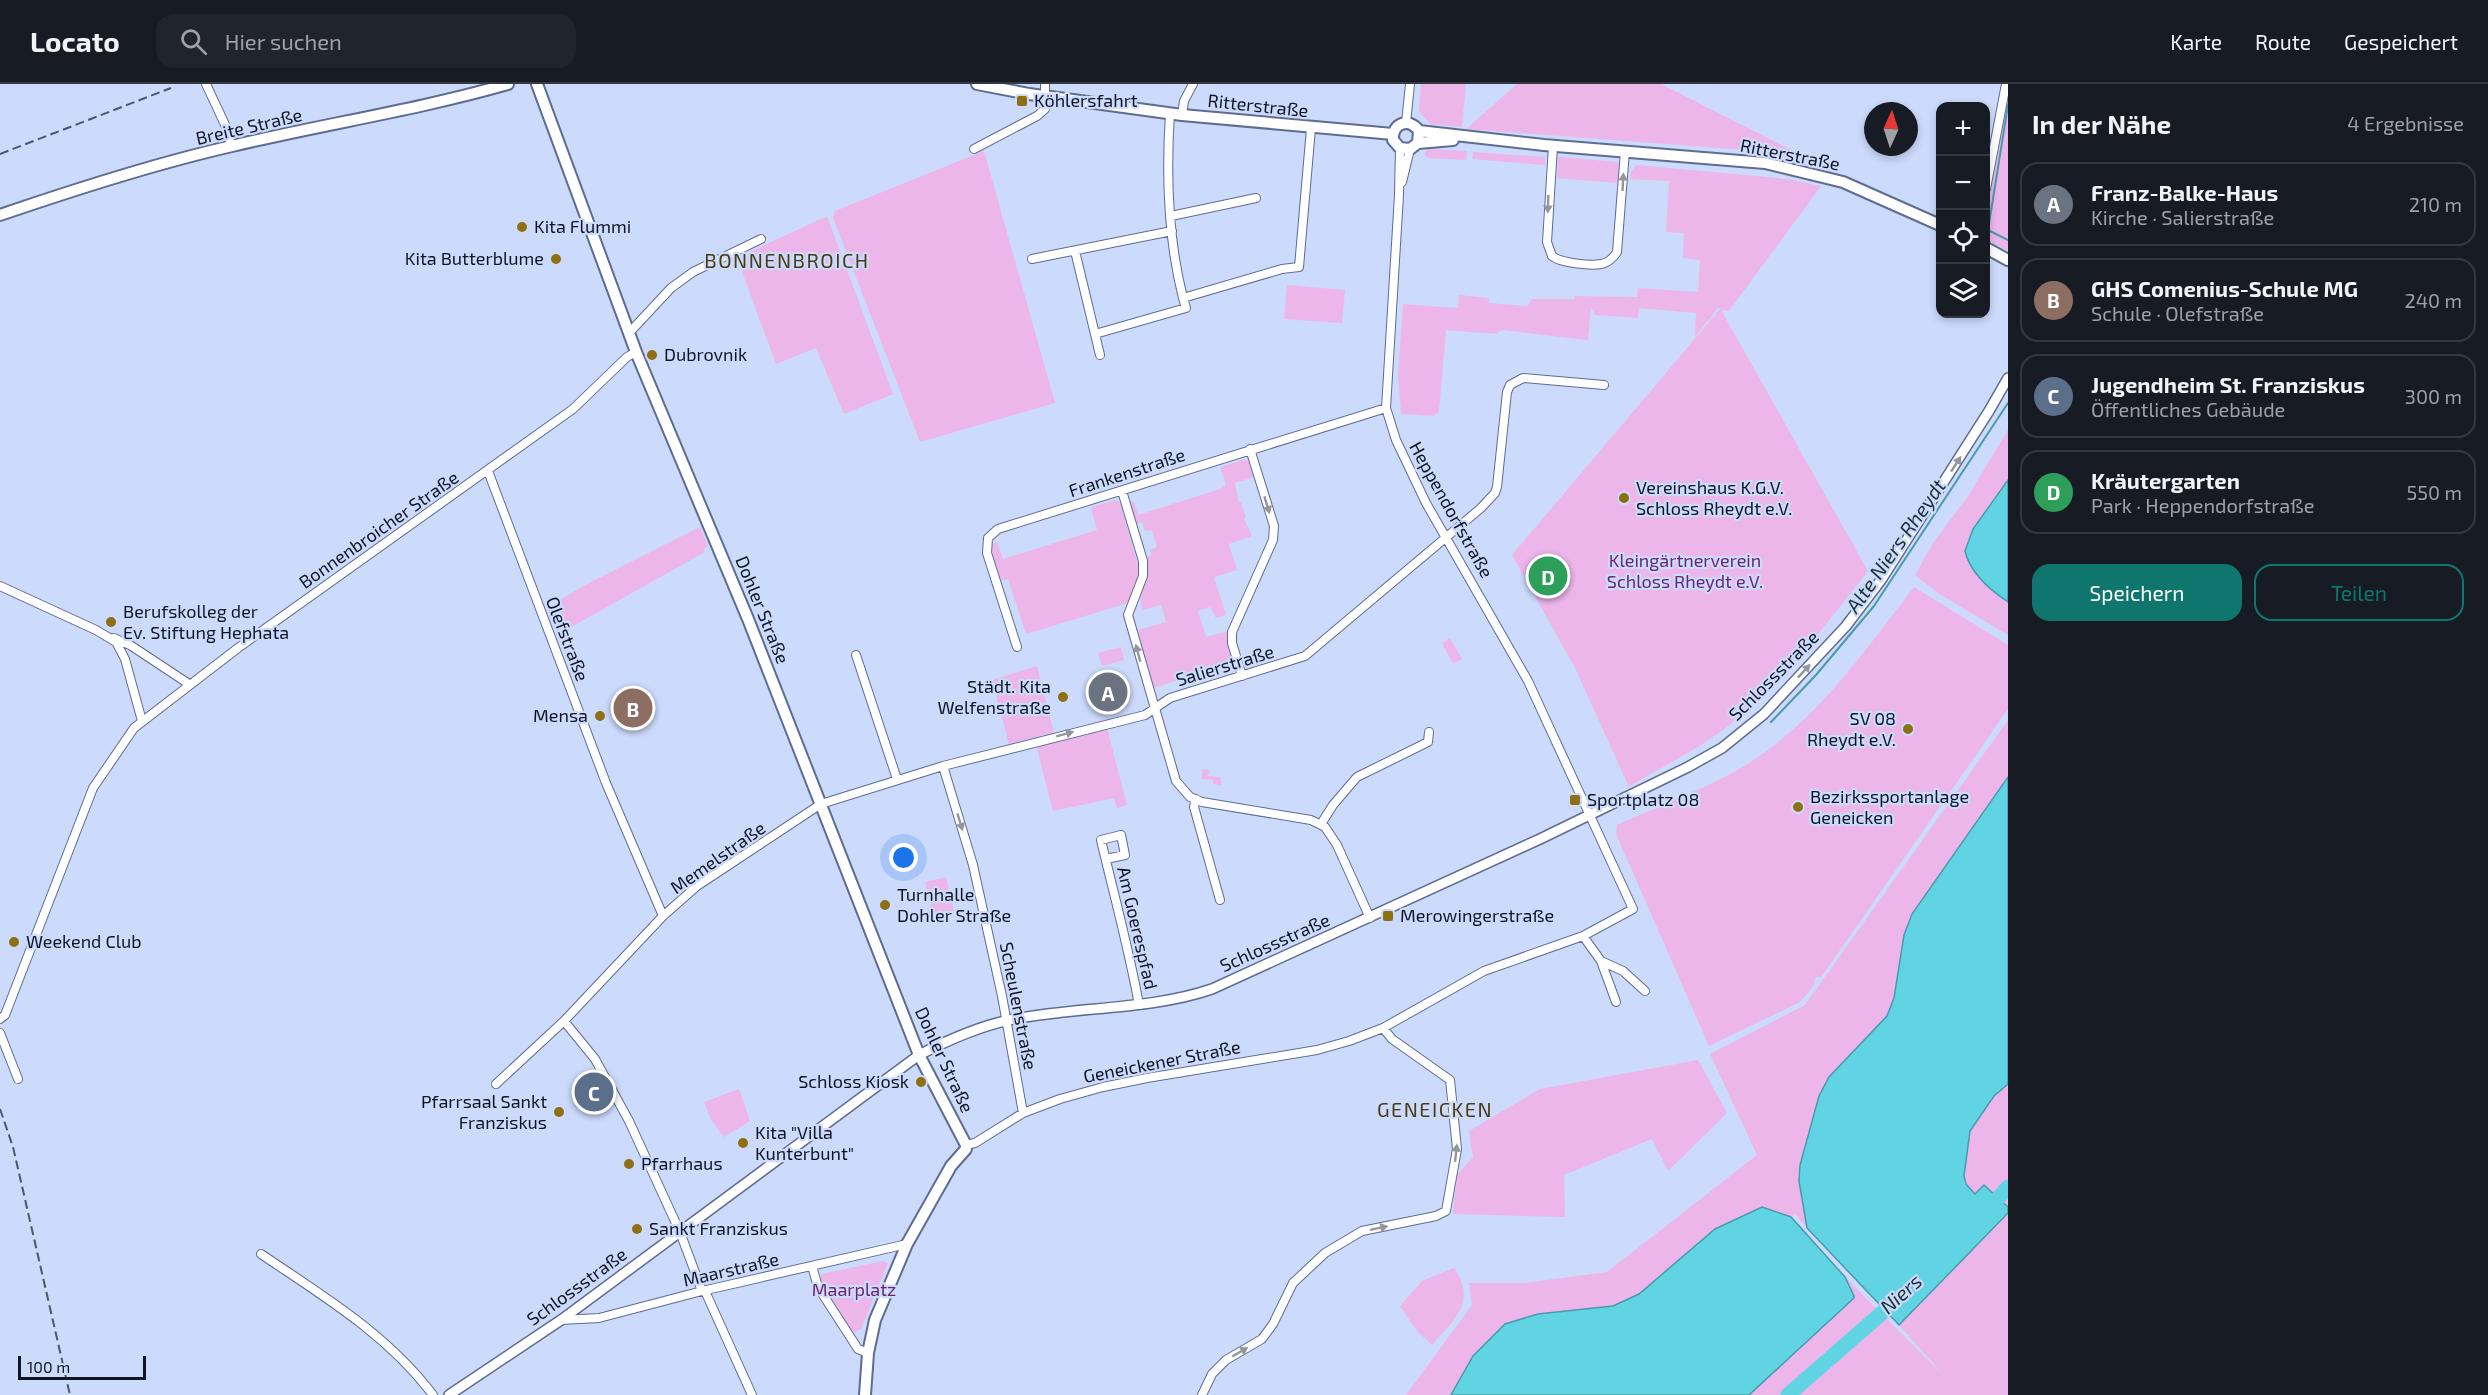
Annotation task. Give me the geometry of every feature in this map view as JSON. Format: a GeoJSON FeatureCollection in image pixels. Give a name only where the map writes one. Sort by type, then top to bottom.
{"type":"FeatureCollection","features":[{"type":"Feature","properties":{"kind":"main road","name":"Breite Straße"},"geometry":{"type":"LineString","coordinates":[[0,215],[86,186],[231,146],[415,109],[508,84]]}},
{"type":"Feature","properties":{"kind":"main road","name":"Dohler Straße"},"geometry":{"type":"LineString","coordinates":[[537,84],[636,352],[748,618],[919,1055],[966,1144]]}},
{"type":"Feature","properties":{"kind":"main road","name":"Ritterstraße"},"geometry":{"type":"LineString","coordinates":[[977,84],[1182,115],[1393,134]]}},
{"type":"Feature","properties":{"kind":"main road","name":"Ritterstraße"},"geometry":{"type":"LineString","coordinates":[[1406,123],[1414,125],[1419,131],[1471,138],[1743,160],[1792,168],[1860,188],[1936,223]]}},
{"type":"Feature","properties":{"kind":"main road"},"geometry":{"type":"LineString","coordinates":[[1406,123],[1397,126],[1393,140],[1409,147],[1419,131]]}},
{"type":"Feature","properties":{"kind":"main road","name":"Ritterstraße"},"geometry":{"type":"LineString","coordinates":[[1409,147],[1471,138]]}},
{"type":"Feature","properties":{"kind":"main road"},"geometry":{"type":"LineString","coordinates":[[1990,250],[2008,260]]}},
{"type":"Feature","properties":{"kind":"main road"},"geometry":{"type":"LineString","coordinates":[[865,1395],[868,1353],[875,1320],[907,1244],[951,1166],[964,1153],[966,1144]]}},
{"type":"Feature","properties":{"kind":"street"},"geometry":{"type":"LineString","coordinates":[[206,84],[227,129],[231,146]]}},
{"type":"Feature","properties":{"kind":"street"},"geometry":{"type":"LineString","coordinates":[[974,149],[1045,109],[1047,96],[1045,84]]}},
{"type":"Feature","properties":{"kind":"street"},"geometry":{"type":"LineString","coordinates":[[1182,115],[1184,100],[1193,84]]}},
{"type":"Feature","properties":{"kind":"street"},"geometry":{"type":"LineString","coordinates":[[1406,123],[1410,84]]}},
{"type":"Feature","properties":{"kind":"street"},"geometry":{"type":"LineString","coordinates":[[1990,168],[2006,84]]}},
{"type":"Feature","properties":{"kind":"street"},"geometry":{"type":"LineString","coordinates":[[1095,334],[1186,308],[1175,265],[1172,231],[1168,150],[1170,113]]}},
{"type":"Feature","properties":{"kind":"street"},"geometry":{"type":"LineString","coordinates":[[1184,298],[1282,268],[1299,267],[1311,128]]}},
{"type":"Feature","properties":{"kind":"street"},"geometry":{"type":"LineString","coordinates":[[1552,146],[1547,242],[1552,256],[1562,261],[1602,264],[1614,257],[1617,252],[1625,151]]}},
{"type":"Feature","properties":{"kind":"street","name":"Heppendorfstraße"},"geometry":{"type":"LineString","coordinates":[[1409,147],[1399,195],[1386,408],[1395,440],[1406,463],[1528,681],[1591,814]]}},
{"type":"Feature","properties":{"kind":"street"},"geometry":{"type":"LineString","coordinates":[[1172,216],[1256,198]]}},
{"type":"Feature","properties":{"kind":"street"},"geometry":{"type":"LineString","coordinates":[[1032,259],[1172,231]]}},
{"type":"Feature","properties":{"kind":"street"},"geometry":{"type":"LineString","coordinates":[[629,333],[671,288],[693,272],[761,239]]}},
{"type":"Feature","properties":{"kind":"street"},"geometry":{"type":"LineString","coordinates":[[1075,251],[1100,355]]}},
{"type":"Feature","properties":{"kind":"street","name":"Bonnenbroicher Straße"},"geometry":{"type":"LineString","coordinates":[[0,1018],[5,1015],[93,788],[112,758],[142,721],[189,684],[573,409],[627,357],[636,352]]}},
{"type":"Feature","properties":{"kind":"street","name":"Salierstraße"},"geometry":{"type":"LineString","coordinates":[[943,766],[1145,715],[1170,698],[1305,656],[1447,537],[1495,493],[1507,392],[1510,385],[1523,378],[1604,385]]}},
{"type":"Feature","properties":{"kind":"street","name":"Schlossstraße"},"geometry":{"type":"LineString","coordinates":[[449,1395],[462,1392],[919,1055],[970,1032],[1006,1021],[1039,1015],[1139,1005],[1188,997],[1212,989],[1591,814],[1722,748],[1764,714],[1846,626],[1881,580],[2008,378]]}},
{"type":"Feature","properties":{"kind":"street","name":"Frankenstraße"},"geometry":{"type":"LineString","coordinates":[[1017,646],[987,553],[988,538],[998,529],[1386,408]]}},
{"type":"Feature","properties":{"kind":"street"},"geometry":{"type":"LineString","coordinates":[[1242,676],[1232,644],[1233,632],[1273,540],[1274,526],[1250,449]]}},
{"type":"Feature","properties":{"kind":"street","name":"Olefstraße"},"geometry":{"type":"LineString","coordinates":[[488,471],[606,783],[663,916]]}},
{"type":"Feature","properties":{"kind":"street"},"geometry":{"type":"LineString","coordinates":[[1122,491],[1143,561],[1143,576],[1128,615],[1173,774],[1185,792],[1196,799],[1306,819],[1321,824],[1332,835],[1370,918]]}},
{"type":"Feature","properties":{"kind":"street"},"geometry":{"type":"LineString","coordinates":[[0,586],[130,645],[189,684]]}},
{"type":"Feature","properties":{"kind":"street"},"geometry":{"type":"LineString","coordinates":[[107,636],[116,642],[125,659],[142,721]]}},
{"type":"Feature","properties":{"kind":"street"},"geometry":{"type":"LineString","coordinates":[[856,655],[897,779]]}},
{"type":"Feature","properties":{"kind":"street"},"geometry":{"type":"LineString","coordinates":[[1321,824],[1333,805],[1357,777],[1428,742],[1429,732]]}},
{"type":"Feature","properties":{"kind":"street","name":"Memelstraße"},"geometry":{"type":"LineString","coordinates":[[496,1084],[564,1021],[663,916],[697,886],[821,804],[943,766]]}},
{"type":"Feature","properties":{"kind":"street","name":"Scheulenstraße"},"geometry":{"type":"LineString","coordinates":[[943,766],[973,866],[1023,1113]]}},
{"type":"Feature","properties":{"kind":"street"},"geometry":{"type":"LineString","coordinates":[[1196,799],[1194,807],[1220,900]]}},
{"type":"Feature","properties":{"kind":"street","name":"Geneickener Straße"},"geometry":{"type":"LineString","coordinates":[[966,1144],[975,1143],[1023,1113],[1060,1099],[1103,1087],[1317,1050],[1383,1028],[1484,971],[1583,936],[1633,909],[1591,814]]}},
{"type":"Feature","properties":{"kind":"street","name":"Am Goerespfad"},"geometry":{"type":"LineString","coordinates":[[1106,859],[1123,937],[1130,957],[1139,1005]]}},
{"type":"Feature","properties":{"kind":"street"},"geometry":{"type":"LineString","coordinates":[[1583,936],[1601,961],[1616,1002]]}},
{"type":"Feature","properties":{"kind":"street"},"geometry":{"type":"LineString","coordinates":[[1601,961],[1623,971],[1645,991]]}},
{"type":"Feature","properties":{"kind":"street"},"geometry":{"type":"LineString","coordinates":[[564,1021],[609,1082],[680,1232],[704,1291],[752,1395]]}},
{"type":"Feature","properties":{"kind":"street"},"geometry":{"type":"LineString","coordinates":[[1202,1395],[1212,1374],[1226,1360],[1262,1339],[1274,1324],[1293,1283],[1325,1253],[1362,1231],[1436,1216],[1446,1210],[1457,1149],[1450,1080],[1392,1039],[1383,1028]]}},
{"type":"Feature","properties":{"kind":"street"},"geometry":{"type":"LineString","coordinates":[[0,1033],[18,1080]]}},
{"type":"Feature","properties":{"kind":"street","name":"Maarstraße"},"geometry":{"type":"LineString","coordinates":[[561,1320],[599,1318],[907,1244]]}},
{"type":"Feature","properties":{"kind":"street"},"geometry":{"type":"LineString","coordinates":[[261,1254],[373,1331],[433,1395]]}},
{"type":"Feature","properties":{"kind":"street"},"geometry":{"type":"LineString","coordinates":[[812,1266],[818,1287],[858,1349],[868,1353]]}},
{"type":"Feature","properties":{"kind":"green space"},"geometry":{"type":"Polygon","coordinates":[[[1421,84],[1466,84],[1462,127],[1430,124],[1419,111],[1421,84]]]}},
{"type":"Feature","properties":{"kind":"green space"},"geometry":{"type":"Polygon","coordinates":[[[1517,84],[1661,84],[1817,163],[1746,150],[1466,129],[1517,84]]]}},
{"type":"Feature","properties":{"kind":"green space"},"geometry":{"type":"Polygon","coordinates":[[[2008,84],[2008,251],[1990,241],[1990,170],[2008,84]]]}},
{"type":"Feature","properties":{"kind":"green space"},"geometry":{"type":"Polygon","coordinates":[[[1428,149],[1467,151],[1466,160],[1428,158],[1424,154],[1428,149]]]}},
{"type":"Feature","properties":{"kind":"green space"},"geometry":{"type":"Polygon","coordinates":[[[984,151],[1055,403],[920,442],[833,218],[835,211],[984,151]]]}},
{"type":"Feature","properties":{"kind":"green space"},"geometry":{"type":"Polygon","coordinates":[[[1473,152],[1545,157],[1545,165],[1472,159],[1473,152]]]}},
{"type":"Feature","properties":{"kind":"green space"},"geometry":{"type":"Polygon","coordinates":[[[1558,157],[1618,162],[1618,183],[1557,178],[1558,157]]]}},
{"type":"Feature","properties":{"kind":"green space","name":"Kleingärtnerverein Schloss Rheydt e.V."},"geometry":{"type":"Polygon","coordinates":[[[1637,165],[1787,179],[1821,186],[1729,311],[1721,310],[1868,571],[1785,673],[1747,710],[1704,743],[1629,787],[1575,668],[1512,555],[1720,309],[1718,308],[1695,337],[1696,313],[1639,308],[1638,318],[1595,315],[1591,307],[1588,340],[1501,330],[1497,334],[1446,330],[1439,412],[1434,416],[1401,414],[1398,374],[1403,304],[1458,308],[1459,295],[1489,298],[1489,303],[1527,306],[1532,299],[1574,299],[1575,296],[1637,297],[1638,288],[1698,292],[1700,260],[1683,258],[1684,233],[1666,232],[1669,181],[1630,179],[1631,171],[1637,165]]]}},
{"type":"Feature","properties":{"kind":"green space"},"geometry":{"type":"Polygon","coordinates":[[[827,216],[893,394],[844,414],[816,348],[776,364],[737,258],[827,216]]]}},
{"type":"Feature","properties":{"kind":"green space"},"geometry":{"type":"Polygon","coordinates":[[[1287,285],[1345,290],[1342,323],[1284,319],[1287,285]]]}},
{"type":"Feature","properties":{"kind":"green space"},"geometry":{"type":"Polygon","coordinates":[[[2008,430],[2008,480],[1973,529],[1992,591],[2008,602],[2008,635],[1938,593],[1915,575],[1933,543],[1968,496],[2008,430]]]}},
{"type":"Feature","properties":{"kind":"green space"},"geometry":{"type":"Polygon","coordinates":[[[1245,459],[1249,462],[1254,477],[1235,483],[1239,502],[1241,502],[1246,518],[1244,519],[1252,536],[1229,544],[1237,570],[1214,577],[1226,615],[1216,618],[1210,607],[1198,611],[1206,637],[1228,631],[1227,644],[1232,663],[1153,688],[1138,630],[1166,622],[1161,605],[1143,610],[1141,603],[1146,573],[1145,558],[1152,555],[1150,550],[1157,547],[1152,530],[1145,531],[1142,522],[1135,524],[1128,500],[1134,502],[1138,515],[1220,489],[1226,485],[1220,467],[1245,459]]]}},
{"type":"Feature","properties":{"kind":"green space"},"geometry":{"type":"Polygon","coordinates":[[[1116,500],[1120,503],[1139,568],[1138,578],[1128,603],[1026,634],[1008,579],[999,581],[991,554],[991,544],[997,542],[1003,559],[1097,530],[1091,507],[1116,500]]]}},
{"type":"Feature","properties":{"kind":"green space"},"geometry":{"type":"Polygon","coordinates":[[[700,527],[708,546],[703,549],[705,552],[557,635],[547,608],[583,586],[700,527]]]}},
{"type":"Feature","properties":{"kind":"green space","name":"Bezirkssportanlage Geneicken"},"geometry":{"type":"Polygon","coordinates":[[[1914,587],[2008,645],[2008,709],[1822,976],[1815,978],[1814,985],[1800,1002],[1709,1046],[1616,834],[1617,825],[1711,784],[1768,750],[1815,709],[1836,686],[1914,587]]]}},
{"type":"Feature","properties":{"kind":"green space"},"geometry":{"type":"Polygon","coordinates":[[[1450,638],[1462,659],[1453,664],[1442,643],[1450,638]]]}},
{"type":"Feature","properties":{"kind":"green space"},"geometry":{"type":"Polygon","coordinates":[[[1121,647],[1124,660],[1102,666],[1098,653],[1121,647]]]}},
{"type":"Feature","properties":{"kind":"green space"},"geometry":{"type":"Polygon","coordinates":[[[1037,666],[1054,733],[1009,744],[992,680],[1037,666]]]}},
{"type":"Feature","properties":{"kind":"green space"},"geometry":{"type":"Polygon","coordinates":[[[2008,720],[2008,777],[1912,914],[1894,998],[1887,1016],[1842,1063],[1809,1130],[1800,1166],[1799,1181],[1807,1228],[1795,1214],[1791,1217],[1762,1207],[1715,1229],[1639,1294],[1613,1306],[1527,1317],[1473,1356],[1451,1395],[1406,1395],[1472,1305],[1469,1283],[1525,1283],[1607,1272],[1757,1155],[1710,1054],[1805,1005],[2008,720]]]}},
{"type":"Feature","properties":{"kind":"green space"},"geometry":{"type":"Polygon","coordinates":[[[1107,728],[1127,805],[1117,808],[1114,798],[1053,811],[1036,745],[1107,728]]]}},
{"type":"Feature","properties":{"kind":"green space"},"geometry":{"type":"Polygon","coordinates":[[[1202,769],[1209,770],[1208,776],[1221,777],[1221,785],[1213,784],[1213,780],[1202,779],[1202,769]]]}},
{"type":"Feature","properties":{"kind":"green space"},"geometry":{"type":"Polygon","coordinates":[[[946,877],[954,911],[933,916],[925,882],[946,877]]]}},
{"type":"Feature","properties":{"kind":"green space"},"geometry":{"type":"Polygon","coordinates":[[[1698,1060],[1727,1113],[1668,1171],[1652,1139],[1564,1175],[1565,1217],[1453,1214],[1457,1175],[1473,1157],[1469,1131],[1540,1089],[1698,1060]]]}},
{"type":"Feature","properties":{"kind":"green space"},"geometry":{"type":"Polygon","coordinates":[[[2008,1084],[2008,1207],[1985,1185],[1975,1194],[1966,1183],[1964,1176],[1970,1131],[1994,1096],[2008,1084]]]}},
{"type":"Feature","properties":{"kind":"green space"},"geometry":{"type":"Polygon","coordinates":[[[739,1089],[750,1121],[724,1137],[711,1120],[704,1102],[739,1089]]]}},
{"type":"Feature","properties":{"kind":"green space"},"geometry":{"type":"Polygon","coordinates":[[[2008,1213],[2008,1395],[1749,1395],[1854,1298],[1854,1293],[1845,1277],[1947,1379],[1899,1325],[2008,1213]]]}},
{"type":"Feature","properties":{"kind":"green space","name":"Maarplatz"},"geometry":{"type":"Polygon","coordinates":[[[883,1261],[888,1263],[861,1329],[855,1332],[851,1330],[820,1279],[822,1274],[883,1261]]]}},
{"type":"Feature","properties":{"kind":"green space"},"geometry":{"type":"Polygon","coordinates":[[[1454,1268],[1464,1291],[1463,1301],[1455,1319],[1432,1345],[1417,1331],[1400,1306],[1422,1281],[1454,1268]]]}},
{"type":"Feature","properties":{"kind":"water"},"geometry":{"type":"Polygon","coordinates":[[[2008,480],[2008,602],[1976,574],[1965,551],[1973,529],[2008,480]]]}},
{"type":"Feature","properties":{"kind":"water"},"geometry":{"type":"Polygon","coordinates":[[[2008,777],[2008,1084],[1994,1096],[1970,1131],[1964,1176],[1966,1184],[1975,1194],[1984,1185],[2008,1207],[2008,1213],[1899,1325],[1807,1228],[1799,1181],[1800,1165],[1819,1096],[1829,1077],[1887,1016],[1894,998],[1904,935],[1912,914],[2008,777]]]}},
{"type":"Feature","properties":{"kind":"water"},"geometry":{"type":"Polygon","coordinates":[[[1762,1207],[1791,1217],[1845,1277],[1854,1298],[1749,1395],[1451,1395],[1473,1356],[1505,1324],[1538,1314],[1613,1306],[1639,1294],[1715,1229],[1762,1207]]]}},
{"type":"Feature","properties":{"kind":"waterway"},"geometry":{"type":"LineString","coordinates":[[2008,105],[1988,230],[2008,240]]}},
{"type":"Feature","properties":{"kind":"waterway","name":"Alte Niers Rheydt"},"geometry":{"type":"LineString","coordinates":[[1771,722],[1816,675],[1874,606],[2008,403]]}},
{"type":"Feature","properties":{"kind":"waterway","name":"Niers"},"geometry":{"type":"LineString","coordinates":[[1986,1212],[2008,1187]]}},
{"type":"Feature","properties":{"kind":"waterway","name":"Niers"},"geometry":{"type":"LineString","coordinates":[[1788,1395],[1899,1298]]}},
{"type":"Feature","properties":{"kind":"railway"},"geometry":{"type":"LineString","coordinates":[[0,154],[171,88]]}},
{"type":"Feature","properties":{"kind":"railway"},"geometry":{"type":"LineString","coordinates":[[0,1109],[13,1147],[70,1395]]}},
{"type":"Feature","properties":{"kind":"place","name":"Köhlersfahrt"},"geometry":{"type":"Point","coordinates":[1022,101]}},
{"type":"Feature","properties":{"kind":"place","name":"Kita Flummi"},"geometry":{"type":"Point","coordinates":[522,227]}},
{"type":"Feature","properties":{"kind":"place","name":"Kita Butterblume"},"geometry":{"type":"Point","coordinates":[556,259]}},
{"type":"Feature","properties":{"kind":"place","name":"Dubrovnik"},"geometry":{"type":"Point","coordinates":[652,355]}},
{"type":"Feature","properties":{"kind":"place","name":"Vereinshaus K.G.V. Schloss Rheydt e.V."},"geometry":{"type":"Point","coordinates":[1624,498]}},
{"type":"Feature","properties":{"kind":"place","name":"Kräutergarten"},"geometry":{"type":"Point","coordinates":[1548,576]}},
{"type":"Feature","properties":{"kind":"place","name":"Berufskolleg der Ev. Stiftung Hephata"},"geometry":{"type":"Point","coordinates":[111,622]}},
{"type":"Feature","properties":{"kind":"place","name":"Franz-Balke-Haus"},"geometry":{"type":"Point","coordinates":[1108,692]}},
{"type":"Feature","properties":{"kind":"place","name":"Städt. Kita Welfenstraße"},"geometry":{"type":"Point","coordinates":[1063,697]}},
{"type":"Feature","properties":{"kind":"place","name":"GHS Comenius-Schule MG"},"geometry":{"type":"Point","coordinates":[633,708]}},
{"type":"Feature","properties":{"kind":"place","name":"Mensa"},"geometry":{"type":"Point","coordinates":[600,716]}},
{"type":"Feature","properties":{"kind":"place","name":"SV 08 Rheydt e.V."},"geometry":{"type":"Point","coordinates":[1908,729]}},
{"type":"Feature","properties":{"kind":"place","name":"Sportplatz 08"},"geometry":{"type":"Point","coordinates":[1575,800]}},
{"type":"Feature","properties":{"kind":"place","name":"Bezirkssportanlage Geneicken"},"geometry":{"type":"Point","coordinates":[1798,807]}},
{"type":"Feature","properties":{"kind":"place","name":"Turnhalle Dohler Straße"},"geometry":{"type":"Point","coordinates":[885,905]}},
{"type":"Feature","properties":{"kind":"place","name":"Merowingerstraße"},"geometry":{"type":"Point","coordinates":[1388,916]}},
{"type":"Feature","properties":{"kind":"place","name":"Weekend Club"},"geometry":{"type":"Point","coordinates":[14,942]}},
{"type":"Feature","properties":{"kind":"place","name":"Schloss Kiosk"},"geometry":{"type":"Point","coordinates":[921,1082]}},
{"type":"Feature","properties":{"kind":"place","name":"Jugendheim St. Franziskus"},"geometry":{"type":"Point","coordinates":[594,1092]}},
{"type":"Feature","properties":{"kind":"place","name":"Pfarrsaal Sankt Franziskus"},"geometry":{"type":"Point","coordinates":[559,1112]}},
{"type":"Feature","properties":{"kind":"place","name":"Kita \"Villa Kunterbunt\""},"geometry":{"type":"Point","coordinates":[743,1143]}},
{"type":"Feature","properties":{"kind":"place","name":"Pfarrhaus"},"geometry":{"type":"Point","coordinates":[629,1164]}},
{"type":"Feature","properties":{"kind":"place","name":"Sankt Franziskus"},"geometry":{"type":"Point","coordinates":[637,1229]}},
{"type":"Feature","properties":{"kind":"district","name":"BONNENBROICH"},"geometry":{"type":"Point","coordinates":[787,261]}},
{"type":"Feature","properties":{"kind":"district","name":"GENEICKEN"},"geometry":{"type":"Point","coordinates":[1435,1110]}}]}
